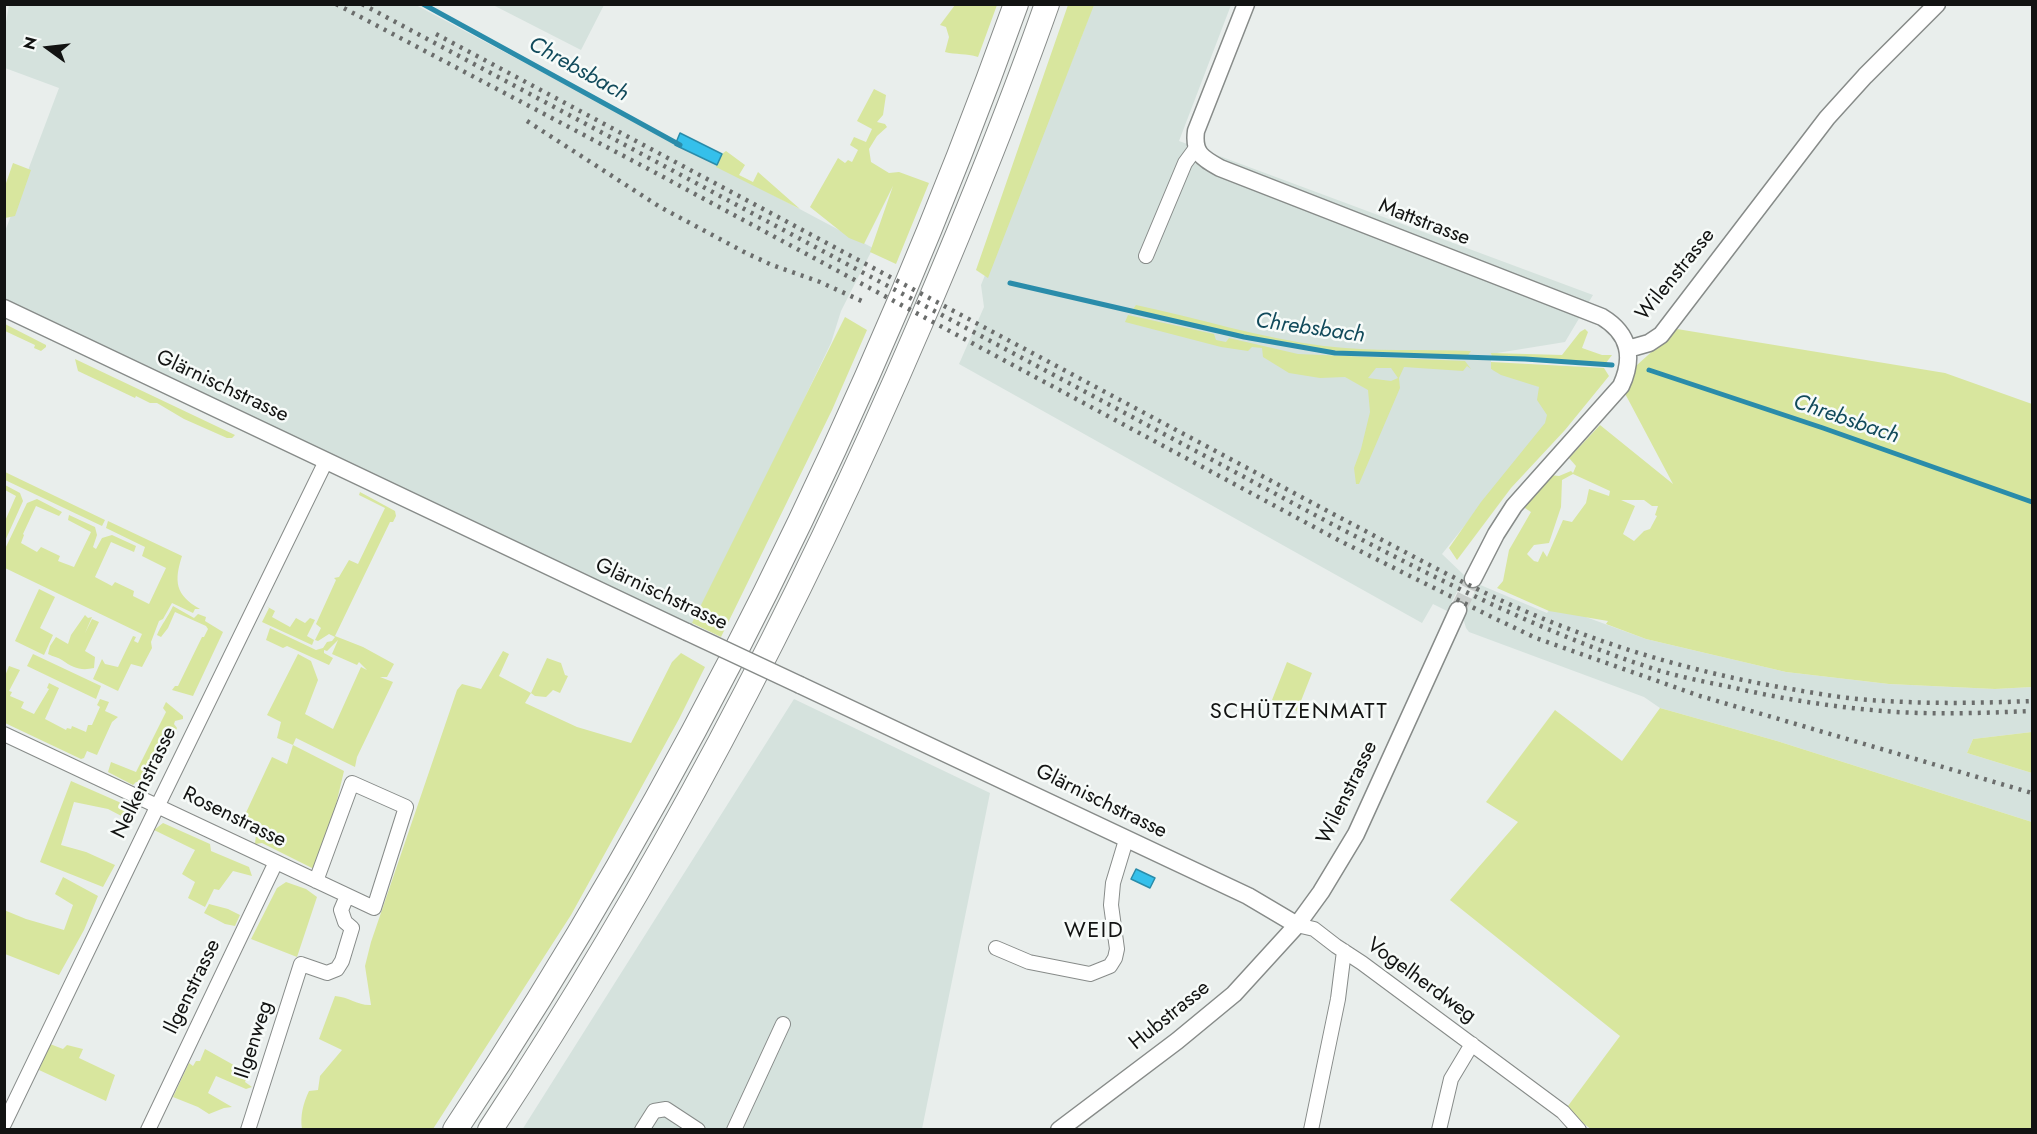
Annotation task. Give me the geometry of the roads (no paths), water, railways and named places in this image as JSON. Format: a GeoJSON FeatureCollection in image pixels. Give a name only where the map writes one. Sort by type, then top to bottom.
{"type":"FeatureCollection","features":[{"type":"Feature","properties":{"kind":"highway"},"geometry":{"type":"LineString","coordinates":[[455,1130],[525,1021],[606,887],[742,636],[820,477],[868,372],[956,162],[1016,4]]}},
{"type":"Feature","properties":{"kind":"highway"},"geometry":{"type":"LineString","coordinates":[[490,1130],[634,896],[722,738],[803,580],[896,380],[943,270],[1047,4]]}},
{"type":"Feature","properties":{"kind":"street"},"geometry":{"type":"LineString","coordinates":[[1146,256],[1185,163],[1196,148],[1196,131],[1246,4]]}},
{"type":"Feature","properties":{"kind":"street","name":"Wilenstrasse"},"geometry":{"type":"LineString","coordinates":[[1628,349],[1649,343],[1661,335],[1827,118],[1865,76],[1937,4]]}},
{"type":"Feature","properties":{"kind":"street","name":"Mattstrasse"},"geometry":{"type":"LineString","coordinates":[[1196,148],[1207,161],[1220,168],[1602,317],[1618,331],[1628,349]]}},
{"type":"Feature","properties":{"kind":"street","name":"Glärnischstrasse"},"geometry":{"type":"LineString","coordinates":[[4,308],[1248,896],[1297,925]]}},
{"type":"Feature","properties":{"kind":"street"},"geometry":{"type":"LineString","coordinates":[[1473,579],[1496,534],[1514,506],[1621,386],[1629,366],[1628,349]]}},
{"type":"Feature","properties":{"kind":"street","name":"Nelkenstrasse"},"geometry":{"type":"LineString","coordinates":[[4,1124],[326,461]]}},
{"type":"Feature","properties":{"kind":"street","name":"Wilenstrasse"},"geometry":{"type":"LineString","coordinates":[[1297,925],[1321,892],[1356,834],[1458,610]]}},
{"type":"Feature","properties":{"kind":"street","name":"Rosenstrasse"},"geometry":{"type":"LineString","coordinates":[[4,734],[158,805],[347,896],[374,908],[406,807],[352,783],[316,881]]}},
{"type":"Feature","properties":{"kind":"street"},"geometry":{"type":"LineString","coordinates":[[996,948],[1029,962],[1089,974],[1110,966],[1117,949],[1111,906],[1113,883],[1126,840]]}},
{"type":"Feature","properties":{"kind":"street","name":"Ilgenstrasse"},"geometry":{"type":"LineString","coordinates":[[148,1130],[276,862]]}},
{"type":"Feature","properties":{"kind":"street","name":"Ilgenweg"},"geometry":{"type":"LineString","coordinates":[[248,1130],[301,964],[327,973],[337,969],[342,961],[351,928],[345,922],[341,910],[347,896]]}},
{"type":"Feature","properties":{"kind":"street","name":"Vogelherdweg"},"geometry":{"type":"LineString","coordinates":[[1297,925],[1314,929],[1362,963],[1563,1112],[1580,1130]]}},
{"type":"Feature","properties":{"kind":"street","name":"Hubstrasse"},"geometry":{"type":"LineString","coordinates":[[1059,1130],[1177,1041],[1234,994],[1297,925]]}},
{"type":"Feature","properties":{"kind":"street"},"geometry":{"type":"LineString","coordinates":[[1311,1130],[1338,999],[1344,951]]}},
{"type":"Feature","properties":{"kind":"street"},"geometry":{"type":"LineString","coordinates":[[734,1130],[783,1024]]}},
{"type":"Feature","properties":{"kind":"street"},"geometry":{"type":"LineString","coordinates":[[1439,1130],[1451,1079],[1472,1044]]}},
{"type":"Feature","properties":{"kind":"street"},"geometry":{"type":"LineString","coordinates":[[642,1130],[654,1111],[666,1109],[698,1130]]}},
{"type":"Feature","properties":{"kind":"water"},"geometry":{"type":"Polygon","coordinates":[[[680,133],[722,154],[717,165],[675,145],[680,133]]]}},
{"type":"Feature","properties":{"kind":"water"},"geometry":{"type":"Polygon","coordinates":[[[1136,869],[1155,878],[1150,888],[1131,879],[1136,869]]]}},
{"type":"Feature","properties":{"kind":"waterway","name":"Chrebsbach"},"geometry":{"type":"LineString","coordinates":[[423,4],[680,145]]}},
{"type":"Feature","properties":{"kind":"waterway","name":"Chrebsbach"},"geometry":{"type":"LineString","coordinates":[[1010,283],[1244,337],[1335,353],[1525,359],[1612,365]]}},
{"type":"Feature","properties":{"kind":"waterway","name":"Chrebsbach"},"geometry":{"type":"LineString","coordinates":[[1649,370],[1823,428],[2032,502]]}},
{"type":"Feature","properties":{"kind":"tunnel"},"geometry":{"type":"LineString","coordinates":[[1458,610],[1473,579]]}},
{"type":"Feature","properties":{"kind":"railway"},"geometry":{"type":"LineString","coordinates":[[336,4],[654,172],[1342,542],[1536,638],[1700,696],[2032,793]]}},
{"type":"Feature","properties":{"kind":"railway"},"geometry":{"type":"LineString","coordinates":[[362,4],[1328,522],[1447,583],[1526,620],[1608,653],[1661,671],[1790,699],[1901,712],[2032,711]]}},
{"type":"Feature","properties":{"kind":"railway"},"geometry":{"type":"LineString","coordinates":[[436,34],[1411,555],[1487,594],[1539,617],[1657,658],[1717,674],[1806,692],[1905,702],[2032,701]]}},
{"type":"Feature","properties":{"kind":"railway"},"geometry":{"type":"LineString","coordinates":[[527,121],[660,207],[746,253],[864,302]]}},
{"type":"Feature","properties":{"kind":"district","name":"SCHÜTZENMATT"},"geometry":{"type":"Point","coordinates":[1299,713]}},
{"type":"Feature","properties":{"kind":"district","name":"WEID"},"geometry":{"type":"Point","coordinates":[1094,932]}}]}
